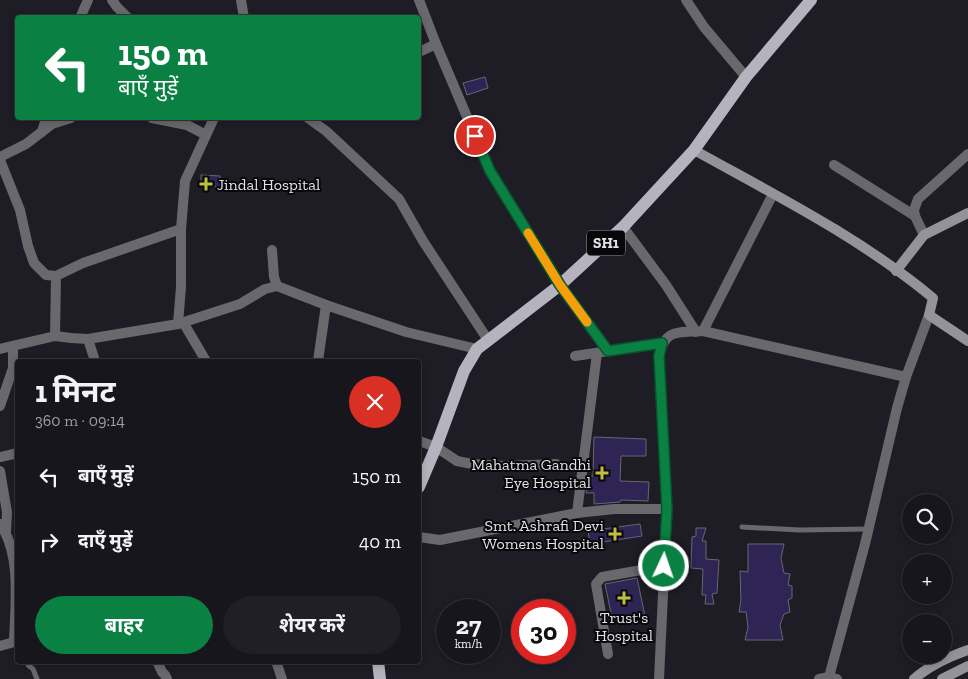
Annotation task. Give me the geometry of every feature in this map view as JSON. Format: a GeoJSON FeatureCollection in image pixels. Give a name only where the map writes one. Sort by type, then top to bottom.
{"type":"FeatureCollection","features":[{"type":"Feature","properties":{"kind":"main road","name":"SH1"},"geometry":{"type":"LineString","coordinates":[[421,482],[464,370],[477,349],[560,285],[623,227],[694,150],[746,77],[810,0]]}},
{"type":"Feature","properties":{"kind":"main road"},"geometry":{"type":"LineString","coordinates":[[378,664],[380,679]]}},
{"type":"Feature","properties":{"kind":"street"},"geometry":{"type":"LineString","coordinates":[[81,15],[88,0]]}},
{"type":"Feature","properties":{"kind":"street"},"geometry":{"type":"LineString","coordinates":[[112,0],[125,15]]}},
{"type":"Feature","properties":{"kind":"street"},"geometry":{"type":"LineString","coordinates":[[241,0],[244,15]]}},
{"type":"Feature","properties":{"kind":"street"},"geometry":{"type":"LineString","coordinates":[[419,0],[490,171],[560,285],[608,351]]}},
{"type":"Feature","properties":{"kind":"street"},"geometry":{"type":"LineString","coordinates":[[686,0],[704,27],[746,77]]}},
{"type":"Feature","properties":{"kind":"street"},"geometry":{"type":"LineString","coordinates":[[421,51],[436,44]]}},
{"type":"Feature","properties":{"kind":"street"},"geometry":{"type":"LineString","coordinates":[[42,132],[45,120]]}},
{"type":"Feature","properties":{"kind":"street"},"geometry":{"type":"LineString","coordinates":[[65,120],[52,124],[26,144],[0,158],[20,210],[34,263],[46,275],[56,276],[83,263],[181,229]]}},
{"type":"Feature","properties":{"kind":"street"},"geometry":{"type":"LineString","coordinates":[[162,120],[187,125],[206,135]]}},
{"type":"Feature","properties":{"kind":"street"},"geometry":{"type":"LineString","coordinates":[[205,359],[180,323],[182,279],[181,229],[185,181],[213,120]]}},
{"type":"Feature","properties":{"kind":"street"},"geometry":{"type":"LineString","coordinates":[[311,120],[326,131],[399,199],[423,241],[488,340]]}},
{"type":"Feature","properties":{"kind":"street"},"geometry":{"type":"LineString","coordinates":[[694,150],[855,242],[933,298],[929,315],[906,377],[869,529],[829,678]]}},
{"type":"Feature","properties":{"kind":"street"},"geometry":{"type":"LineString","coordinates":[[924,236],[914,210],[918,199],[968,154]]}},
{"type":"Feature","properties":{"kind":"street"},"geometry":{"type":"LineString","coordinates":[[834,165],[915,216]]}},
{"type":"Feature","properties":{"kind":"street"},"geometry":{"type":"LineString","coordinates":[[699,331],[773,194]]}},
{"type":"Feature","properties":{"kind":"street"},"geometry":{"type":"LineString","coordinates":[[896,271],[924,236],[968,213]]}},
{"type":"Feature","properties":{"kind":"street"},"geometry":{"type":"LineString","coordinates":[[623,227],[699,331]]}},
{"type":"Feature","properties":{"kind":"street"},"geometry":{"type":"LineString","coordinates":[[272,250],[274,277],[277,286]]}},
{"type":"Feature","properties":{"kind":"street"},"geometry":{"type":"LineString","coordinates":[[55,336],[56,276]]}},
{"type":"Feature","properties":{"kind":"street"},"geometry":{"type":"LineString","coordinates":[[0,350],[55,336],[88,339],[180,323],[240,304],[265,289],[277,286],[406,332],[477,349]]}},
{"type":"Feature","properties":{"kind":"street"},"geometry":{"type":"LineString","coordinates":[[318,359],[326,305]]}},
{"type":"Feature","properties":{"kind":"street"},"geometry":{"type":"LineString","coordinates":[[929,315],[968,341]]}},
{"type":"Feature","properties":{"kind":"street"},"geometry":{"type":"LineString","coordinates":[[575,356],[662,343],[672,334],[699,331],[906,377]]}},
{"type":"Feature","properties":{"kind":"street"},"geometry":{"type":"LineString","coordinates":[[88,339],[94,359]]}},
{"type":"Feature","properties":{"kind":"street"},"geometry":{"type":"LineString","coordinates":[[659,679],[667,509],[659,356],[662,343]]}},
{"type":"Feature","properties":{"kind":"street"},"geometry":{"type":"LineString","coordinates":[[0,406],[13,368],[13,346]]}},
{"type":"Feature","properties":{"kind":"street"},"geometry":{"type":"LineString","coordinates":[[577,513],[597,353]]}},
{"type":"Feature","properties":{"kind":"street"},"geometry":{"type":"LineString","coordinates":[[421,442],[436,447],[457,461],[472,464],[505,466],[556,464]]}},
{"type":"Feature","properties":{"kind":"street"},"geometry":{"type":"LineString","coordinates":[[0,457],[15,454]]}},
{"type":"Feature","properties":{"kind":"street"},"geometry":{"type":"LineString","coordinates":[[0,471],[7,512],[3,528],[14,562],[15,602]]}},
{"type":"Feature","properties":{"kind":"street"},"geometry":{"type":"LineString","coordinates":[[421,537],[440,540],[577,513],[614,508],[667,509]]}},
{"type":"Feature","properties":{"kind":"street"},"geometry":{"type":"LineString","coordinates":[[608,654],[596,584],[602,577],[664,566]]}},
{"type":"Feature","properties":{"kind":"street"},"geometry":{"type":"LineString","coordinates":[[0,646],[15,642]]}},
{"type":"Feature","properties":{"kind":"street"},"geometry":{"type":"LineString","coordinates":[[914,679],[948,656],[968,650]]}},
{"type":"Feature","properties":{"kind":"street"},"geometry":{"type":"LineString","coordinates":[[158,664],[167,679]]}},
{"type":"Feature","properties":{"kind":"street"},"geometry":{"type":"LineString","coordinates":[[277,664],[282,679]]}},
{"type":"Feature","properties":{"kind":"street"},"geometry":{"type":"LineString","coordinates":[[942,679],[968,666]]}},
{"type":"Feature","properties":{"kind":"lane"},"geometry":{"type":"LineString","coordinates":[[742,527],[800,530],[869,529]]}},
{"type":"Feature","properties":{"kind":"lane"},"geometry":{"type":"LineString","coordinates":[[28,664],[33,669],[37,679]]}},
{"type":"Feature","properties":{"kind":"building"},"geometry":{"type":"Polygon","coordinates":[[[485,77],[488,88],[467,95],[463,83],[485,77]]]}},
{"type":"Feature","properties":{"kind":"building"},"geometry":{"type":"Polygon","coordinates":[[[201,175],[220,176],[220,187],[201,186],[201,175]]]}},
{"type":"Feature","properties":{"kind":"building","name":"Mahatma Gandhi Eye Hospital"},"geometry":{"type":"Polygon","coordinates":[[[594,437],[646,439],[646,456],[621,456],[620,481],[649,482],[648,501],[621,500],[620,502],[594,504],[594,493],[586,493],[589,476],[593,476],[594,437]]]}},
{"type":"Feature","properties":{"kind":"building","name":"Smt. Ashrafi Devi Womens Hospital"},"geometry":{"type":"Polygon","coordinates":[[[640,524],[642,536],[590,544],[588,531],[640,524]]]}},
{"type":"Feature","properties":{"kind":"building"},"geometry":{"type":"Polygon","coordinates":[[[696,528],[706,528],[702,541],[706,541],[706,559],[719,560],[717,593],[712,594],[714,604],[705,604],[706,595],[702,595],[703,569],[691,568],[692,537],[696,536],[696,528]]]}},
{"type":"Feature","properties":{"kind":"building"},"geometry":{"type":"Polygon","coordinates":[[[748,544],[784,544],[781,558],[784,573],[790,574],[788,585],[792,586],[792,598],[788,600],[790,612],[784,614],[780,625],[783,640],[745,640],[748,627],[746,612],[739,612],[741,600],[740,571],[748,572],[748,544]]]}},
{"type":"Feature","properties":{"kind":"building","name":"Trust's Hospital"},"geometry":{"type":"Polygon","coordinates":[[[637,578],[645,616],[613,623],[605,584],[637,578]]]}},
{"type":"Feature","properties":{"kind":"slow traffic"},"geometry":{"type":"LineString","coordinates":[[528,233],[560,285],[587,322]]}},
{"type":"Feature","properties":{"kind":"place","name":"Jindal Hospital"},"geometry":{"type":"Point","coordinates":[206,184]}},
{"type":"Feature","properties":{"kind":"place","name":"Mahatma Gandhi Eye Hospital"},"geometry":{"type":"Point","coordinates":[602,473]}},
{"type":"Feature","properties":{"kind":"place","name":"Smt. Ashrafi Devi Womens Hospital"},"geometry":{"type":"Point","coordinates":[615,534]}},
{"type":"Feature","properties":{"kind":"place","name":"Trust's Hospital"},"geometry":{"type":"Point","coordinates":[624,598]}},
{"type":"Feature","properties":{"kind":"route"},"geometry":{"type":"LineString","coordinates":[[475,136],[490,171],[560,285],[608,351],[662,343],[659,356],[667,509],[664,566]]}}]}
